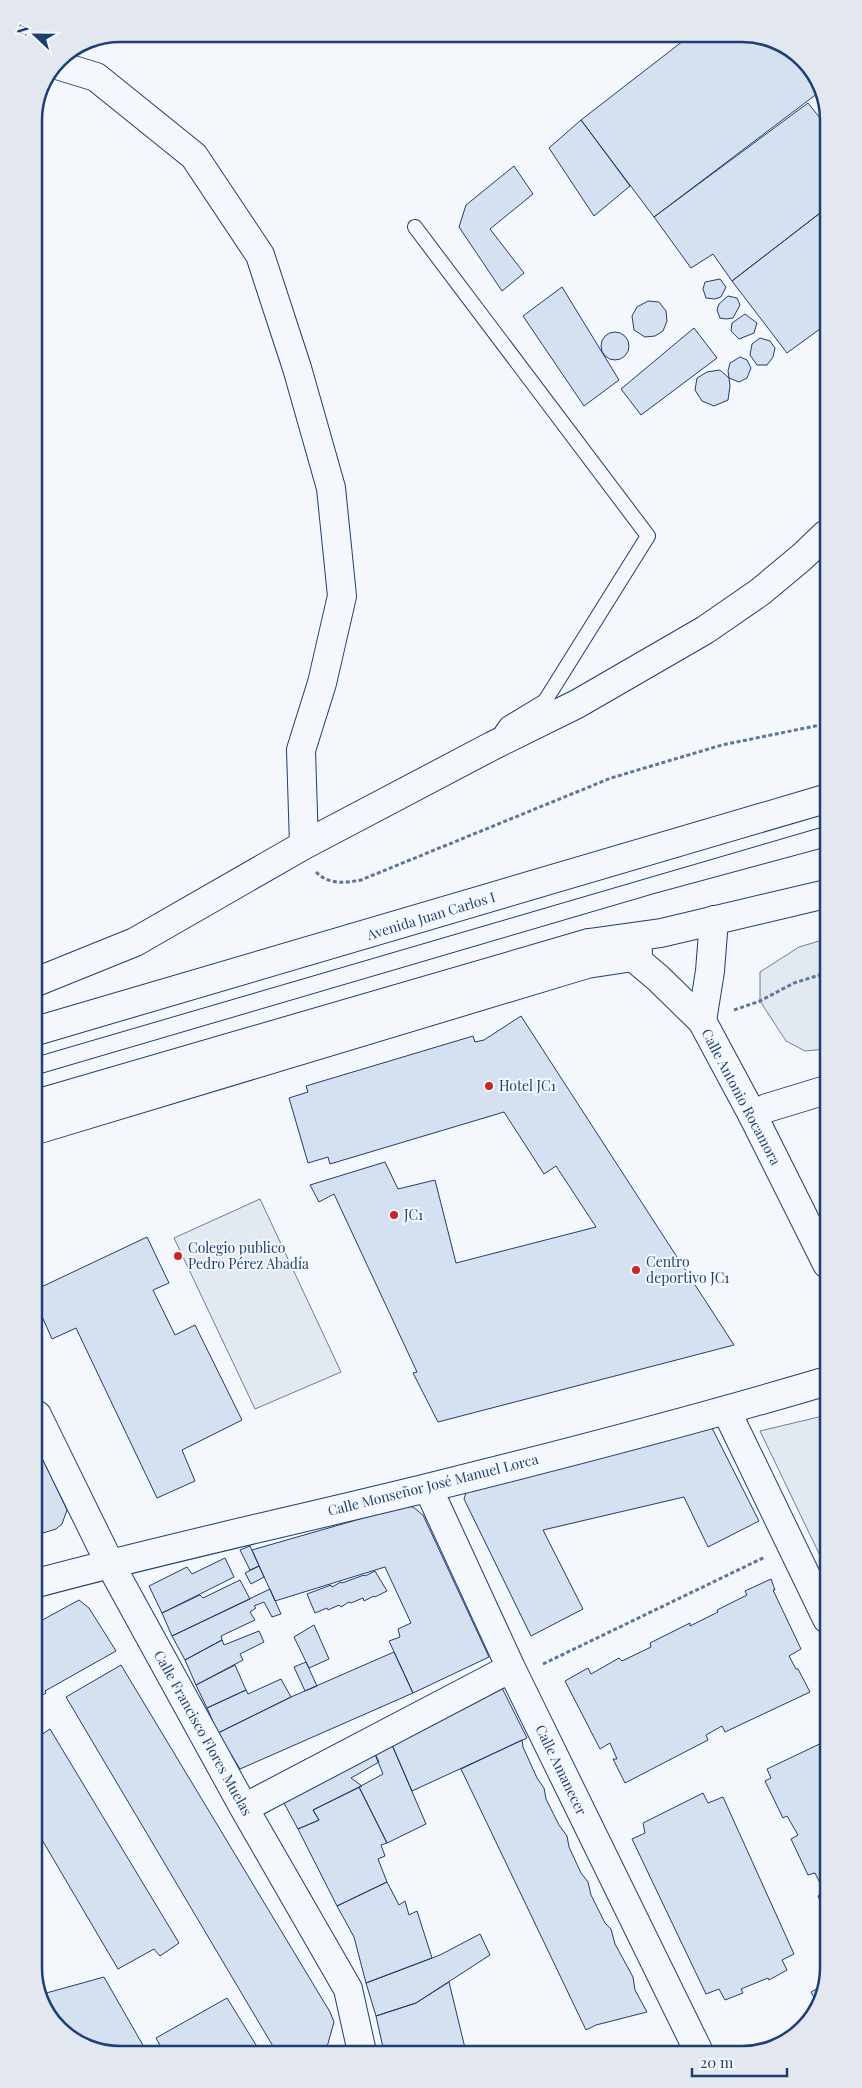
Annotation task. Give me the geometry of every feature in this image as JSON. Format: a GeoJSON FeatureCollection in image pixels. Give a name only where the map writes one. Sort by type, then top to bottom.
{"type":"FeatureCollection","features":[{"type":"Feature","properties":{"kind":"street"},"geometry":{"type":"LineString","coordinates":[[65,67],[96,77],[194,156],[260,255],[294,359],[330,488],[342,596],[322,683],[301,750],[304,845]]}},
{"type":"Feature","properties":{"kind":"street"},"geometry":{"type":"LineString","coordinates":[[43,979],[135,942],[304,845],[492,746],[577,704],[705,630],[760,592],[820,540]]}},
{"type":"Feature","properties":{"kind":"street","name":"Avenida Juan Carlos I"},"geometry":{"type":"LineString","coordinates":[[43,1029],[820,801]]}},
{"type":"Feature","properties":{"kind":"street"},"geometry":{"type":"LineString","coordinates":[[42,1102],[589,943],[661,933],[820,895]]}},
{"type":"Feature","properties":{"kind":"street","name":"Calle Antonio Rocamora"},"geometry":{"type":"LineString","coordinates":[[714,920],[710,971],[702,1021],[820,1252]]}},
{"type":"Feature","properties":{"kind":"street"},"geometry":{"type":"LineString","coordinates":[[42,1128],[587,964],[633,957],[661,933]]}},
{"type":"Feature","properties":{"kind":"street"},"geometry":{"type":"LineString","coordinates":[[589,943],[633,957],[658,978],[702,1021]]}},
{"type":"Feature","properties":{"kind":"street"},"geometry":{"type":"LineString","coordinates":[[752,1116],[766,1108],[820,1092]]}},
{"type":"Feature","properties":{"kind":"street","name":"Calle Monseñor José Manuel Lorca"},"geometry":{"type":"LineString","coordinates":[[42,1582],[428,1488],[726,1410],[820,1383]]}},
{"type":"Feature","properties":{"kind":"street"},"geometry":{"type":"LineString","coordinates":[[726,1410],[820,1604]]}},
{"type":"Feature","properties":{"kind":"street","name":"Calle Francisco Flores Muelas"},"geometry":{"type":"LineString","coordinates":[[42,1426],[110,1564],[244,1808],[348,1989],[361,2045]]}},
{"type":"Feature","properties":{"kind":"street","name":"Calle Amanecer"},"geometry":{"type":"LineString","coordinates":[[428,1488],[514,1673],[696,2046]]}},
{"type":"Feature","properties":{"kind":"street"},"geometry":{"type":"LineString","coordinates":[[244,1808],[514,1673]]}},
{"type":"Feature","properties":{"kind":"lane"},"geometry":{"type":"LineString","coordinates":[[415,227],[648,536],[545,701],[507,724],[492,746]]}},
{"type":"Feature","properties":{"kind":"path"},"geometry":{"type":"LineString","coordinates":[[304,845],[310,866],[318,875],[329,881],[344,883],[361,880],[611,778],[722,745],[820,725]]}},
{"type":"Feature","properties":{"kind":"path"},"geometry":{"type":"LineString","coordinates":[[702,1021],[760,1001],[794,983],[820,975]]}},
{"type":"Feature","properties":{"kind":"path"},"geometry":{"type":"LineString","coordinates":[[514,1673],[791,1544]]}},
{"type":"Feature","properties":{"kind":"shaded area"},"geometry":{"type":"Polygon","coordinates":[[[820,941],[820,1050],[805,1051],[786,1041],[760,1001],[760,972],[799,947],[820,941]]]}},
{"type":"Feature","properties":{"kind":"shaded area"},"geometry":{"type":"Polygon","coordinates":[[[260,1199],[341,1372],[255,1409],[174,1238],[260,1199]]]}},
{"type":"Feature","properties":{"kind":"shaded area"},"geometry":{"type":"Polygon","coordinates":[[[820,1417],[820,1555],[760,1431],[820,1417]]]}},
{"type":"Feature","properties":{"kind":"building"},"geometry":{"type":"Polygon","coordinates":[[[681,43],[747,43],[767,47],[781,53],[800,69],[815,95],[654,217],[581,120],[681,43]]]}},
{"type":"Feature","properties":{"kind":"building"},"geometry":{"type":"Polygon","coordinates":[[[808,103],[820,118],[820,213],[732,281],[713,254],[691,268],[654,217],[808,103]]]}},
{"type":"Feature","properties":{"kind":"building"},"geometry":{"type":"Polygon","coordinates":[[[581,120],[630,186],[594,216],[549,148],[581,120]]]}},
{"type":"Feature","properties":{"kind":"building"},"geometry":{"type":"Polygon","coordinates":[[[514,166],[533,194],[490,229],[524,273],[502,291],[459,227],[466,205],[514,166]]]}},
{"type":"Feature","properties":{"kind":"building"},"geometry":{"type":"Polygon","coordinates":[[[820,213],[820,329],[787,353],[732,281],[820,213]]]}},
{"type":"Feature","properties":{"kind":"building"},"geometry":{"type":"Polygon","coordinates":[[[720,279],[726,287],[721,297],[715,299],[706,298],[703,289],[705,282],[720,279]]]}},
{"type":"Feature","properties":{"kind":"building"},"geometry":{"type":"Polygon","coordinates":[[[562,287],[619,380],[584,406],[523,316],[562,287]]]}},
{"type":"Feature","properties":{"kind":"building"},"geometry":{"type":"Polygon","coordinates":[[[728,296],[737,298],[740,305],[733,318],[720,318],[717,310],[719,304],[728,296]]]}},
{"type":"Feature","properties":{"kind":"building"},"geometry":{"type":"Polygon","coordinates":[[[648,301],[659,302],[666,311],[667,321],[663,331],[655,336],[645,337],[634,330],[632,316],[637,307],[648,301]]]}},
{"type":"Feature","properties":{"kind":"building"},"geometry":{"type":"Polygon","coordinates":[[[745,314],[757,323],[754,333],[739,339],[731,331],[732,323],[745,314]]]}},
{"type":"Feature","properties":{"kind":"building"},"geometry":{"type":"Polygon","coordinates":[[[694,328],[717,358],[641,415],[621,389],[694,328]]]}},
{"type":"Feature","properties":{"kind":"building"},"geometry":{"type":"Polygon","coordinates":[[[615,332],[625,336],[629,346],[625,356],[615,360],[605,356],[601,346],[605,336],[615,332]]]}},
{"type":"Feature","properties":{"kind":"building"},"geometry":{"type":"Polygon","coordinates":[[[760,338],[770,341],[775,348],[773,357],[767,365],[757,365],[750,355],[752,344],[760,338]]]}},
{"type":"Feature","properties":{"kind":"building"},"geometry":{"type":"Polygon","coordinates":[[[740,357],[747,360],[751,368],[747,378],[739,382],[729,378],[728,371],[730,363],[740,357]]]}},
{"type":"Feature","properties":{"kind":"building"},"geometry":{"type":"Polygon","coordinates":[[[720,370],[729,378],[728,400],[714,406],[702,401],[695,390],[697,378],[707,372],[720,370]]]}},
{"type":"Feature","properties":{"kind":"building","name":"JC1"},"geometry":{"type":"Polygon","coordinates":[[[521,1016],[734,1345],[438,1422],[413,1373],[417,1372],[334,1194],[319,1202],[310,1185],[385,1162],[398,1189],[435,1180],[456,1263],[596,1227],[556,1166],[544,1174],[504,1112],[330,1164],[328,1157],[308,1163],[289,1098],[308,1092],[306,1086],[473,1036],[475,1042],[484,1040],[521,1016]]]}},
{"type":"Feature","properties":{"kind":"building"},"geometry":{"type":"Polygon","coordinates":[[[147,1237],[169,1283],[153,1290],[175,1335],[195,1325],[242,1420],[182,1450],[195,1481],[157,1498],[76,1328],[52,1339],[42,1317],[42,1286],[147,1237]]]}},
{"type":"Feature","properties":{"kind":"building"},"geometry":{"type":"Polygon","coordinates":[[[711,1426],[759,1521],[708,1547],[684,1497],[543,1530],[583,1609],[531,1636],[464,1499],[467,1489],[711,1426]]]}},
{"type":"Feature","properties":{"kind":"building"},"geometry":{"type":"Polygon","coordinates":[[[42,1458],[67,1510],[62,1524],[56,1529],[43,1533],[42,1458]]]}},
{"type":"Feature","properties":{"kind":"building"},"geometry":{"type":"Polygon","coordinates":[[[405,1506],[413,1507],[423,1515],[489,1657],[413,1693],[389,1641],[400,1637],[398,1629],[411,1623],[385,1567],[275,1601],[252,1550],[405,1506]]]}},
{"type":"Feature","properties":{"kind":"building"},"geometry":{"type":"Polygon","coordinates":[[[250,1546],[259,1566],[250,1570],[240,1550],[250,1546]]]}},
{"type":"Feature","properties":{"kind":"building"},"geometry":{"type":"Polygon","coordinates":[[[225,1558],[234,1577],[162,1613],[149,1586],[187,1567],[192,1574],[225,1558]]]}},
{"type":"Feature","properties":{"kind":"building"},"geometry":{"type":"Polygon","coordinates":[[[259,1566],[264,1577],[251,1584],[245,1573],[259,1566]]]}},
{"type":"Feature","properties":{"kind":"building"},"geometry":{"type":"Polygon","coordinates":[[[375,1571],[387,1591],[364,1601],[363,1598],[351,1603],[349,1602],[341,1607],[339,1605],[315,1613],[307,1594],[365,1576],[375,1571]]]}},
{"type":"Feature","properties":{"kind":"building"},"geometry":{"type":"Polygon","coordinates":[[[771,1579],[775,1590],[773,1590],[801,1649],[789,1656],[810,1692],[725,1732],[722,1726],[706,1735],[708,1740],[625,1783],[613,1759],[617,1759],[610,1743],[600,1749],[565,1681],[588,1668],[591,1674],[619,1658],[622,1661],[651,1647],[650,1643],[690,1623],[690,1626],[718,1612],[717,1610],[747,1595],[745,1591],[771,1579]]]}},
{"type":"Feature","properties":{"kind":"building"},"geometry":{"type":"Polygon","coordinates":[[[240,1580],[250,1599],[172,1636],[162,1613],[200,1595],[203,1598],[240,1580]]]}},
{"type":"Feature","properties":{"kind":"building"},"geometry":{"type":"Polygon","coordinates":[[[270,1589],[281,1614],[272,1617],[264,1602],[254,1606],[256,1608],[250,1612],[255,1620],[221,1636],[222,1640],[185,1660],[172,1636],[270,1589]]]}},
{"type":"Feature","properties":{"kind":"building"},"geometry":{"type":"Polygon","coordinates":[[[79,1600],[89,1608],[116,1651],[45,1691],[46,1693],[42,1695],[42,1620],[79,1600]]]}},
{"type":"Feature","properties":{"kind":"building"},"geometry":{"type":"Polygon","coordinates":[[[314,1625],[329,1659],[309,1668],[294,1637],[314,1625]]]}},
{"type":"Feature","properties":{"kind":"building"},"geometry":{"type":"Polygon","coordinates":[[[259,1631],[264,1642],[240,1654],[243,1660],[196,1685],[185,1660],[222,1640],[224,1645],[259,1631]]]}},
{"type":"Feature","properties":{"kind":"building"},"geometry":{"type":"Polygon","coordinates":[[[394,1652],[413,1693],[240,1769],[218,1733],[291,1697],[394,1652]]]}},
{"type":"Feature","properties":{"kind":"building"},"geometry":{"type":"Polygon","coordinates":[[[306,1662],[317,1686],[305,1691],[294,1667],[306,1662]]]}},
{"type":"Feature","properties":{"kind":"building"},"geometry":{"type":"Polygon","coordinates":[[[121,1665],[330,2012],[334,2022],[327,2045],[272,2045],[66,1697],[121,1665]]]}},
{"type":"Feature","properties":{"kind":"building"},"geometry":{"type":"Polygon","coordinates":[[[235,1665],[246,1690],[207,1708],[196,1685],[235,1665]]]}},
{"type":"Feature","properties":{"kind":"building"},"geometry":{"type":"Polygon","coordinates":[[[281,1679],[291,1697],[218,1733],[207,1708],[246,1690],[248,1694],[281,1679]]]}},
{"type":"Feature","properties":{"kind":"building"},"geometry":{"type":"Polygon","coordinates":[[[501,1686],[527,1738],[412,1791],[389,1738],[501,1686]]]}},
{"type":"Feature","properties":{"kind":"building"},"geometry":{"type":"Polygon","coordinates":[[[50,1729],[179,1943],[160,1956],[154,1949],[118,1969],[42,1840],[42,1734],[50,1729]]]}},
{"type":"Feature","properties":{"kind":"building"},"geometry":{"type":"Polygon","coordinates":[[[389,1738],[426,1824],[387,1843],[359,1787],[383,1774],[372,1747],[389,1738]]]}},
{"type":"Feature","properties":{"kind":"building"},"geometry":{"type":"Polygon","coordinates":[[[522,1740],[523,1747],[537,1778],[544,1788],[546,1799],[559,1825],[567,1836],[569,1847],[581,1873],[588,1882],[591,1895],[605,1923],[611,1929],[615,1944],[633,1977],[635,1990],[647,2012],[596,2025],[586,2030],[461,1769],[522,1740]]]}},
{"type":"Feature","properties":{"kind":"building"},"geometry":{"type":"Polygon","coordinates":[[[820,1744],[820,1883],[815,1873],[808,1875],[791,1839],[798,1835],[787,1816],[783,1818],[765,1781],[771,1778],[767,1769],[820,1744]]]}},
{"type":"Feature","properties":{"kind":"building"},"geometry":{"type":"Polygon","coordinates":[[[372,1747],[379,1762],[351,1778],[362,1786],[313,1810],[319,1820],[298,1829],[279,1794],[372,1747]]]}},
{"type":"Feature","properties":{"kind":"building"},"geometry":{"type":"Polygon","coordinates":[[[359,1787],[387,1843],[381,1845],[385,1856],[378,1859],[387,1882],[337,1906],[298,1829],[319,1820],[313,1810],[359,1787]]]}},
{"type":"Feature","properties":{"kind":"building"},"geometry":{"type":"Polygon","coordinates":[[[703,1793],[708,1803],[723,1797],[794,1954],[782,1960],[787,1970],[769,1980],[768,1978],[741,1989],[743,1993],[725,2000],[719,1989],[706,1994],[632,1839],[645,1833],[643,1823],[703,1793]]]}},
{"type":"Feature","properties":{"kind":"building"},"geometry":{"type":"Polygon","coordinates":[[[387,1882],[399,1905],[405,1901],[409,1915],[417,1911],[432,1958],[366,1983],[354,1937],[337,1906],[387,1882]]]}},
{"type":"Feature","properties":{"kind":"building"},"geometry":{"type":"Polygon","coordinates":[[[480,1934],[490,1955],[416,2003],[376,2016],[366,1983],[440,1955],[480,1934]]]}},
{"type":"Feature","properties":{"kind":"building"},"geometry":{"type":"Polygon","coordinates":[[[104,1977],[143,2045],[115,2045],[90,2040],[65,2023],[47,1993],[104,1977]]]}},
{"type":"Feature","properties":{"kind":"building"},"geometry":{"type":"Polygon","coordinates":[[[449,1982],[464,2046],[383,2045],[376,2016],[416,2003],[449,1982]]]}},
{"type":"Feature","properties":{"kind":"building"},"geometry":{"type":"Polygon","coordinates":[[[816,1989],[813,1996],[811,1992],[816,1989]]]}},
{"type":"Feature","properties":{"kind":"building"},"geometry":{"type":"Polygon","coordinates":[[[227,1998],[256,2045],[160,2045],[156,2038],[227,1998]]]}},
{"type":"Feature","properties":{"kind":"tram line"},"geometry":{"type":"LineString","coordinates":[[42,1055],[820,828]]}},
{"type":"Feature","properties":{"kind":"tram line"},"geometry":{"type":"LineString","coordinates":[[42,1073],[656,893],[820,849]]}},
{"type":"Feature","properties":{"kind":"place","name":"Hotel JC1"},"geometry":{"type":"Point","coordinates":[489,1086]}},
{"type":"Feature","properties":{"kind":"place","name":"JC1"},"geometry":{"type":"Point","coordinates":[394,1215]}},
{"type":"Feature","properties":{"kind":"place","name":"Colegio publico Pedro Pérez Abadía"},"geometry":{"type":"Point","coordinates":[178,1256]}},
{"type":"Feature","properties":{"kind":"place","name":"Centro deportivo JC1"},"geometry":{"type":"Point","coordinates":[636,1270]}}]}
